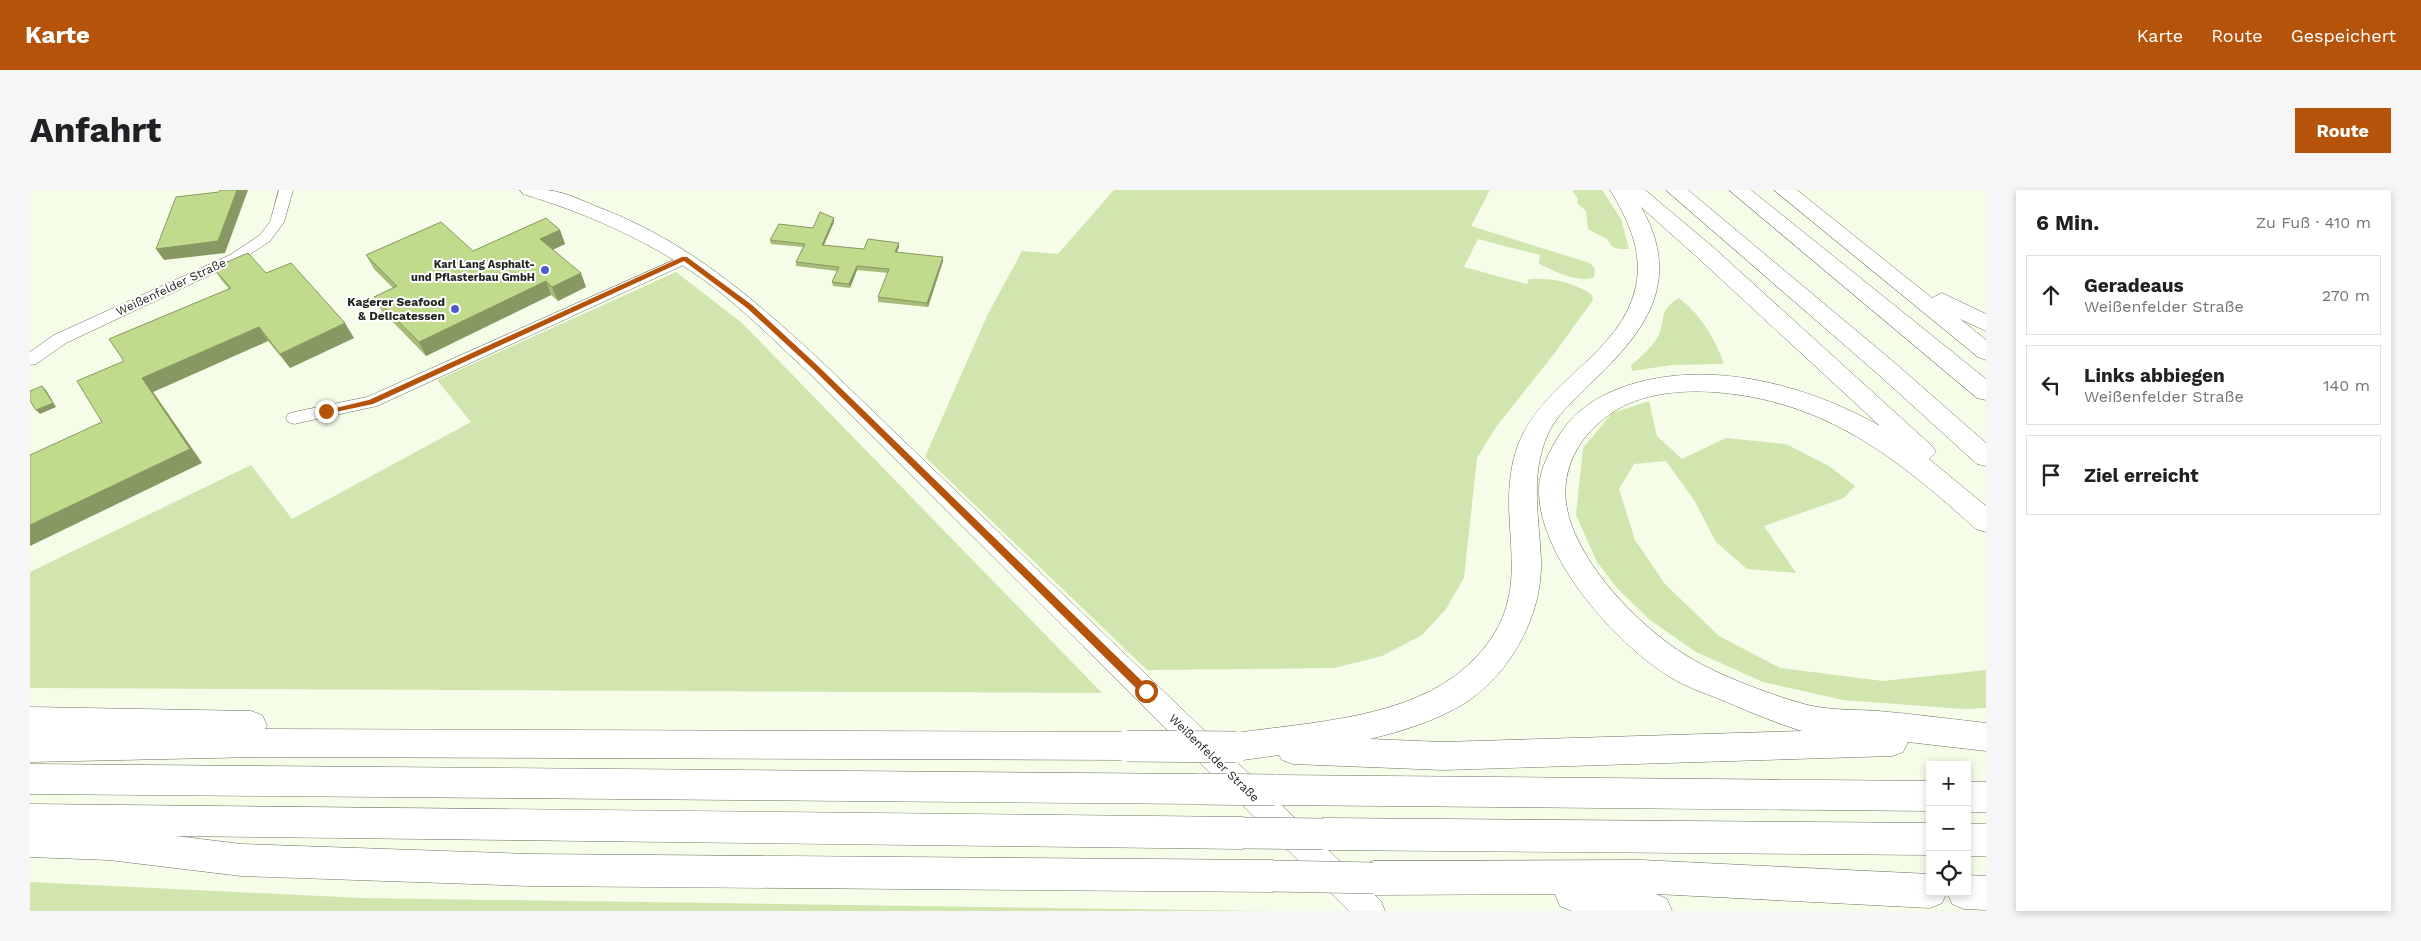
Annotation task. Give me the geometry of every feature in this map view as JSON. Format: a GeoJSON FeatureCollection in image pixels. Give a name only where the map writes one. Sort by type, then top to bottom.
{"type":"FeatureCollection","features":[{"type":"Feature","properties":{"kind":"highway"},"geometry":{"type":"LineString","coordinates":[[1236,747],[1382,724],[1449,698],[1477,677],[1502,649],[1515,624],[1524,593],[1527,566],[1522,487],[1526,458],[1540,425],[1560,400],[1618,341],[1642,305],[1648,289],[1649,271],[1642,230],[1634,210],[1620,190]]}},
{"type":"Feature","properties":{"kind":"highway"},"geometry":{"type":"LineString","coordinates":[[1633,190],[1814,351],[1986,512]]}},
{"type":"Feature","properties":{"kind":"highway"},"geometry":{"type":"LineString","coordinates":[[1676,190],[1887,369],[1986,457]]}},
{"type":"Feature","properties":{"kind":"highway"},"geometry":{"type":"LineString","coordinates":[[1739,190],[1986,392]]}},
{"type":"Feature","properties":{"kind":"highway"},"geometry":{"type":"LineString","coordinates":[[1784,190],[1986,352]]}},
{"type":"Feature","properties":{"kind":"highway"},"geometry":{"type":"LineString","coordinates":[[1850,242],[1947,303],[1986,324]]}},
{"type":"Feature","properties":{"kind":"highway"},"geometry":{"type":"LineString","coordinates":[[1986,522],[1929,472],[1845,419],[1789,396],[1733,385],[1677,384],[1634,390],[1606,402],[1588,415],[1567,442],[1558,463],[1552,489],[1554,516],[1568,552],[1602,599],[1643,639],[1679,667],[1756,701],[1821,722],[1877,725],[1986,738]]}},
{"type":"Feature","properties":{"kind":"highway"},"geometry":{"type":"LineString","coordinates":[[30,721],[113,724],[308,725],[358,745]]}},
{"type":"Feature","properties":{"kind":"highway"},"geometry":{"type":"LineString","coordinates":[[30,748],[258,743],[358,745],[1127,746],[1236,747],[1443,756],[1986,738]]}},
{"type":"Feature","properties":{"kind":"highway"},"geometry":{"type":"LineString","coordinates":[[30,779],[1926,796]]}},
{"type":"Feature","properties":{"kind":"highway"},"geometry":{"type":"LineString","coordinates":[[1971,797],[1986,797]]}},
{"type":"Feature","properties":{"kind":"highway"},"geometry":{"type":"LineString","coordinates":[[30,819],[1926,839]]}},
{"type":"Feature","properties":{"kind":"highway"},"geometry":{"type":"LineString","coordinates":[[1971,840],[1986,840]]}},
{"type":"Feature","properties":{"kind":"highway"},"geometry":{"type":"LineString","coordinates":[[30,841],[108,844],[240,860],[530,870],[1464,879],[1641,877],[1926,891]]}},
{"type":"Feature","properties":{"kind":"highway"},"geometry":{"type":"LineString","coordinates":[[1464,879],[1516,892],[1599,895],[1655,911]]}},
{"type":"Feature","properties":{"kind":"highway"},"geometry":{"type":"LineString","coordinates":[[1971,892],[1986,893]]}},
{"type":"Feature","properties":{"kind":"street","name":"Weißenfelder Straße"},"geometry":{"type":"LineString","coordinates":[[30,360],[60,339],[235,258],[266,238],[277,222],[286,190]]}},
{"type":"Feature","properties":{"kind":"street","name":"Weißenfelder Straße"},"geometry":{"type":"LineString","coordinates":[[529,190],[609,218],[685,258],[750,306],[929,478],[1370,911]]}},
{"type":"Feature","properties":{"kind":"street"},"geometry":{"type":"LineString","coordinates":[[294,418],[371,402],[685,258]]}},
{"type":"Feature","properties":{"kind":"green space"},"geometry":{"type":"Polygon","coordinates":[[[1114,190],[1490,190],[1471,226],[1590,263],[1595,269],[1594,277],[1587,279],[1573,278],[1539,264],[1540,255],[1478,239],[1464,267],[1527,284],[1529,279],[1546,279],[1562,282],[1578,287],[1592,295],[1593,300],[1554,354],[1496,427],[1477,458],[1464,578],[1446,609],[1422,635],[1382,656],[1334,668],[1147,670],[925,457],[987,316],[1022,251],[1058,254],[1114,190]]]}},
{"type":"Feature","properties":{"kind":"green space"},"geometry":{"type":"Polygon","coordinates":[[[1572,190],[1602,190],[1621,219],[1629,249],[1613,247],[1607,239],[1588,229],[1586,211],[1577,203],[1578,199],[1572,190]]]}},
{"type":"Feature","properties":{"kind":"green space"},"geometry":{"type":"Polygon","coordinates":[[[676,272],[742,323],[1102,693],[30,688],[30,572],[251,465],[292,519],[471,422],[437,380],[676,272]]]}},
{"type":"Feature","properties":{"kind":"green space"},"geometry":{"type":"Polygon","coordinates":[[[1679,298],[1701,319],[1716,345],[1724,364],[1672,365],[1632,371],[1631,365],[1648,350],[1658,337],[1666,309],[1679,298]]]}},
{"type":"Feature","properties":{"kind":"green space"},"geometry":{"type":"Polygon","coordinates":[[[1649,401],[1657,436],[1682,459],[1726,438],[1786,444],[1829,466],[1855,486],[1844,498],[1764,526],[1796,573],[1747,569],[1716,542],[1694,500],[1666,461],[1634,464],[1619,489],[1635,540],[1665,584],[1719,636],[1780,668],[1883,681],[1986,670],[1986,708],[1964,709],[1843,700],[1763,682],[1696,652],[1650,620],[1617,588],[1597,562],[1576,515],[1583,448],[1612,413],[1649,401]]]}},
{"type":"Feature","properties":{"kind":"green space"},"geometry":{"type":"Polygon","coordinates":[[[30,882],[361,898],[1269,911],[30,911],[30,882]]]}},
{"type":"Feature","properties":{"kind":"building"},"geometry":{"type":"Polygon","coordinates":[[[220,190],[237,190],[218,241],[156,249],[176,197],[219,192],[220,190]]]}},
{"type":"Feature","properties":{"kind":"building"},"geometry":{"type":"Polygon","coordinates":[[[820,212],[834,218],[822,245],[864,249],[868,239],[899,243],[895,252],[943,257],[927,303],[878,297],[889,269],[857,266],[849,284],[832,282],[839,267],[796,262],[805,244],[770,240],[779,224],[813,228],[820,212]]]}},
{"type":"Feature","properties":{"kind":"building"},"geometry":{"type":"Polygon","coordinates":[[[546,218],[560,230],[540,239],[581,273],[552,287],[546,281],[419,342],[374,297],[397,286],[366,255],[441,222],[473,251],[546,218]]]}},
{"type":"Feature","properties":{"kind":"building"},"geometry":{"type":"Polygon","coordinates":[[[248,253],[266,273],[291,263],[345,323],[280,354],[259,327],[142,378],[190,449],[30,525],[30,455],[102,422],[77,381],[124,361],[109,339],[231,288],[213,268],[248,253]]]}},
{"type":"Feature","properties":{"kind":"building"},"geometry":{"type":"Polygon","coordinates":[[[42,386],[53,403],[36,410],[30,401],[30,391],[42,386]]]}},
{"type":"Feature","properties":{"kind":"place","name":"Karl Lang Asphalt- und Pflasterbau GmbH"},"geometry":{"type":"Point","coordinates":[545,270]}},
{"type":"Feature","properties":{"kind":"place","name":"Kagerer Seafood & Delicatessen"},"geometry":{"type":"Point","coordinates":[455,309]}},
{"type":"Feature","properties":{"kind":"route"},"geometry":{"type":"LineString","coordinates":[[326,411],[371,402],[685,258],[750,306],[816,368],[1146,691]]}}]}
